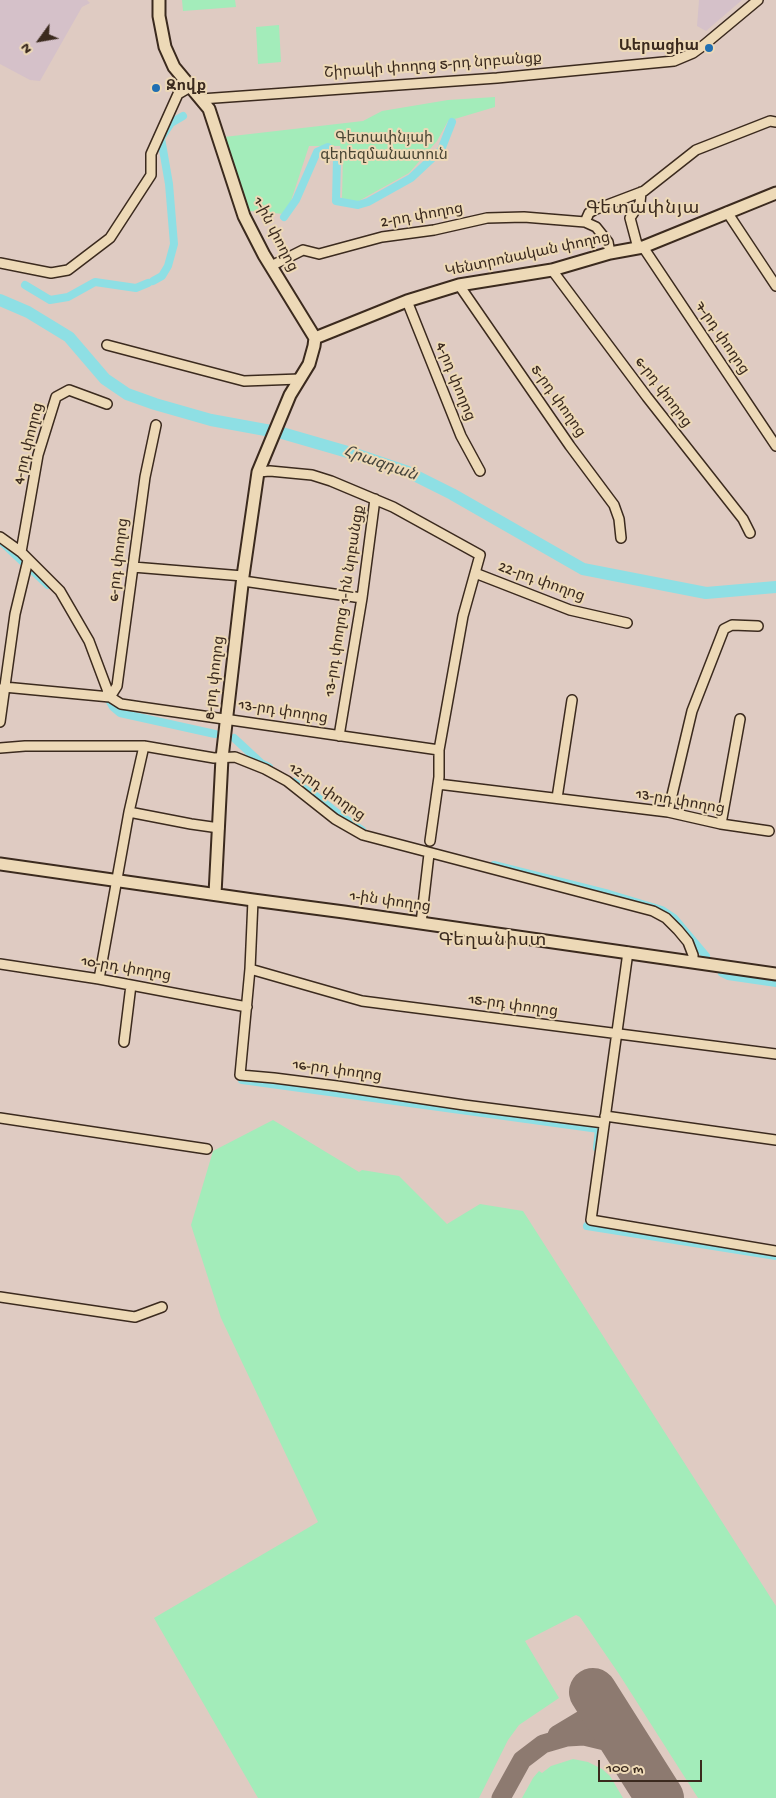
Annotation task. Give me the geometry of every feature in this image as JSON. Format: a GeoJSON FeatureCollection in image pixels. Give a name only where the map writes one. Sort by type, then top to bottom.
{"type":"FeatureCollection","features":[{"type":"Feature","properties":{"kind":"main road"},"geometry":{"type":"LineString","coordinates":[[159,0],[159,16],[165,47],[174,67],[202,99]]}},
{"type":"Feature","properties":{"kind":"main road","name":"1-ին փողոց"},"geometry":{"type":"LineString","coordinates":[[202,99],[216,128],[244,216],[271,266],[315,338]]}},
{"type":"Feature","properties":{"kind":"main road","name":"Կենտրոնական փողոց"},"geometry":{"type":"LineString","coordinates":[[315,338],[408,302],[459,285],[552,270],[610,253],[640,247],[776,192]]}},
{"type":"Feature","properties":{"kind":"main road"},"geometry":{"type":"LineString","coordinates":[[300,379],[309,364],[315,338]]}},
{"type":"Feature","properties":{"kind":"main road","name":"8-րդ փողոց"},"geometry":{"type":"LineString","coordinates":[[215,894],[222,758],[243,578],[259,469],[290,395],[300,379]]}},
{"type":"Feature","properties":{"kind":"main road","name":"1-ին փողոց"},"geometry":{"type":"LineString","coordinates":[[0,864],[776,974]]}},
{"type":"Feature","properties":{"kind":"street","name":"Շիրակի փողոց 5-րդ նրբանցք"},"geometry":{"type":"LineString","coordinates":[[202,99],[505,77],[674,61],[693,53],[758,0]]}},
{"type":"Feature","properties":{"kind":"street"},"geometry":{"type":"LineString","coordinates":[[0,263],[51,273],[68,270],[110,238],[151,175],[151,154],[178,94],[190,87]]}},
{"type":"Feature","properties":{"kind":"street"},"geometry":{"type":"LineString","coordinates":[[610,253],[608,242],[596,227],[585,222],[589,213],[642,192],[696,150],[770,121],[776,122]]}},
{"type":"Feature","properties":{"kind":"street"},"geometry":{"type":"LineString","coordinates":[[640,247],[630,218],[640,203],[642,192]]}},
{"type":"Feature","properties":{"kind":"street"},"geometry":{"type":"LineString","coordinates":[[727,212],[776,286]]}},
{"type":"Feature","properties":{"kind":"street","name":"2-րդ փողոց"},"geometry":{"type":"LineString","coordinates":[[271,266],[303,250],[319,254],[382,237],[434,230],[487,218],[524,217],[585,222]]}},
{"type":"Feature","properties":{"kind":"street","name":"7-րդ փողոց"},"geometry":{"type":"LineString","coordinates":[[640,247],[776,446]]}},
{"type":"Feature","properties":{"kind":"street","name":"6-րդ փողոց"},"geometry":{"type":"LineString","coordinates":[[552,270],[653,405],[743,519],[750,533]]}},
{"type":"Feature","properties":{"kind":"street","name":"5-րդ փողոց"},"geometry":{"type":"LineString","coordinates":[[459,285],[570,446],[614,505],[619,519],[621,538]]}},
{"type":"Feature","properties":{"kind":"street","name":"4-րդ փողոց"},"geometry":{"type":"LineString","coordinates":[[408,302],[461,436],[480,471]]}},
{"type":"Feature","properties":{"kind":"street"},"geometry":{"type":"LineString","coordinates":[[107,345],[244,381],[300,379]]}},
{"type":"Feature","properties":{"kind":"street","name":"4-րդ փողոց"},"geometry":{"type":"LineString","coordinates":[[21,552],[38,455],[56,397],[69,390],[107,404]]}},
{"type":"Feature","properties":{"kind":"street","name":"6-րդ փողոց"},"geometry":{"type":"LineString","coordinates":[[110,697],[117,686],[145,477],[156,425]]}},
{"type":"Feature","properties":{"kind":"street"},"geometry":{"type":"LineString","coordinates":[[259,469],[312,475],[375,499],[392,506],[480,555],[463,616],[440,750],[438,784],[430,841]]}},
{"type":"Feature","properties":{"kind":"street","name":"13-րդ փողոց 1-ին նրբանցք"},"geometry":{"type":"LineString","coordinates":[[339,736],[362,598],[375,499]]}},
{"type":"Feature","properties":{"kind":"street"},"geometry":{"type":"LineString","coordinates":[[0,537],[21,552],[60,591],[89,641],[110,697]]}},
{"type":"Feature","properties":{"kind":"street"},"geometry":{"type":"LineString","coordinates":[[0,717],[15,614],[28,560]]}},
{"type":"Feature","properties":{"kind":"street"},"geometry":{"type":"LineString","coordinates":[[134,567],[243,578],[362,598]]}},
{"type":"Feature","properties":{"kind":"street","name":"22-րդ փողոց"},"geometry":{"type":"LineString","coordinates":[[475,573],[570,610],[627,623]]}},
{"type":"Feature","properties":{"kind":"street"},"geometry":{"type":"LineString","coordinates":[[668,812],[692,711],[724,629],[732,625],[758,626]]}},
{"type":"Feature","properties":{"kind":"street","name":"13-րդ փողոց"},"geometry":{"type":"LineString","coordinates":[[4,687],[110,697],[121,704],[440,750]]}},
{"type":"Feature","properties":{"kind":"street"},"geometry":{"type":"LineString","coordinates":[[557,798],[572,700]]}},
{"type":"Feature","properties":{"kind":"street"},"geometry":{"type":"LineString","coordinates":[[721,824],[740,719]]}},
{"type":"Feature","properties":{"kind":"street","name":"12-րդ փողոց"},"geometry":{"type":"LineString","coordinates":[[0,748],[25,746],[144,746],[214,758],[235,757],[265,769],[287,781],[335,819],[363,835],[429,854],[653,911],[666,918],[688,942],[693,955],[693,962]]}},
{"type":"Feature","properties":{"kind":"street"},"geometry":{"type":"LineString","coordinates":[[100,979],[129,812],[144,746]]}},
{"type":"Feature","properties":{"kind":"street","name":"13-րդ փողոց"},"geometry":{"type":"LineString","coordinates":[[438,784],[668,812],[721,824],[769,831]]}},
{"type":"Feature","properties":{"kind":"street"},"geometry":{"type":"LineString","coordinates":[[129,812],[219,828]]}},
{"type":"Feature","properties":{"kind":"street"},"geometry":{"type":"LineString","coordinates":[[421,923],[429,854]]}},
{"type":"Feature","properties":{"kind":"street","name":"16-րդ փողոց"},"geometry":{"type":"LineString","coordinates":[[253,900],[250,969],[240,1075],[328,1084],[464,1105],[776,1140]]}},
{"type":"Feature","properties":{"kind":"street"},"geometry":{"type":"LineString","coordinates":[[628,952],[591,1220],[776,1251]]}},
{"type":"Feature","properties":{"kind":"street","name":"10-րդ փողոց"},"geometry":{"type":"LineString","coordinates":[[0,964],[100,979],[247,1007]]}},
{"type":"Feature","properties":{"kind":"street","name":"15-րդ փողոց"},"geometry":{"type":"LineString","coordinates":[[250,969],[362,1000],[776,1054]]}},
{"type":"Feature","properties":{"kind":"street"},"geometry":{"type":"LineString","coordinates":[[124,1042],[131,985]]}},
{"type":"Feature","properties":{"kind":"street"},"geometry":{"type":"LineString","coordinates":[[0,1118],[207,1148]]}},
{"type":"Feature","properties":{"kind":"street"},"geometry":{"type":"LineString","coordinates":[[0,1297],[135,1317],[162,1307]]}},
{"type":"Feature","properties":{"kind":"shaded area"},"geometry":{"type":"Polygon","coordinates":[[[0,0],[87,0],[90,3],[82,7],[40,81],[30,80],[0,64],[0,0]]]}},
{"type":"Feature","properties":{"kind":"shaded area"},"geometry":{"type":"Polygon","coordinates":[[[699,0],[742,0],[706,31],[697,26],[699,0]]]}},
{"type":"Feature","properties":{"kind":"green space"},"geometry":{"type":"Polygon","coordinates":[[[182,0],[235,0],[236,7],[183,11],[182,0]]]}},
{"type":"Feature","properties":{"kind":"green space"},"geometry":{"type":"Polygon","coordinates":[[[279,25],[281,62],[258,64],[256,27],[279,25]]]}},
{"type":"Feature","properties":{"kind":"green space","name":"Գետափնյաի գերեզմանատուն"},"geometry":{"type":"Polygon","coordinates":[[[495,97],[495,107],[448,121],[437,141],[409,173],[355,203],[342,198],[343,156],[340,146],[309,146],[288,210],[284,214],[250,211],[224,137],[363,121],[382,111],[448,100],[495,97]]]}},
{"type":"Feature","properties":{"kind":"green space"},"geometry":{"type":"Polygon","coordinates":[[[273,1120],[359,1172],[362,1170],[399,1176],[447,1224],[480,1204],[523,1211],[776,1606],[776,1798],[698,1798],[619,1674],[580,1617],[576,1615],[525,1641],[559,1698],[519,1725],[508,1740],[479,1798],[258,1798],[154,1618],[318,1522],[221,1318],[191,1225],[213,1151],[273,1120]]]}},
{"type":"Feature","properties":{"kind":"green space"},"geometry":{"type":"Polygon","coordinates":[[[573,1759],[588,1762],[602,1769],[610,1776],[623,1798],[522,1798],[539,1771],[542,1773],[551,1766],[573,1759]]]}},
{"type":"Feature","properties":{"kind":"waterway"},"geometry":{"type":"LineString","coordinates":[[153,281],[162,276],[168,266],[174,244],[169,184],[161,138],[171,123],[183,116]]}},
{"type":"Feature","properties":{"kind":"waterway"},"geometry":{"type":"LineString","coordinates":[[284,217],[296,200],[317,152],[328,147],[337,158],[336,201],[358,205],[368,202],[411,178],[441,150],[452,122]]}},
{"type":"Feature","properties":{"kind":"waterway"},"geometry":{"type":"LineString","coordinates":[[25,285],[50,300],[68,297],[95,282],[136,288],[148,283]]}},
{"type":"Feature","properties":{"kind":"waterway","name":"Հրազդան"},"geometry":{"type":"LineString","coordinates":[[0,300],[28,312],[69,337],[105,379],[127,394],[211,420],[282,433],[408,472],[452,494],[583,569],[706,593],[776,587]]}},
{"type":"Feature","properties":{"kind":"waterway"},"geometry":{"type":"LineString","coordinates":[[3,543],[22,561]]}},
{"type":"Feature","properties":{"kind":"waterway"},"geometry":{"type":"LineString","coordinates":[[30,568],[48,585]]}},
{"type":"Feature","properties":{"kind":"waterway"},"geometry":{"type":"LineString","coordinates":[[109,700],[120,713],[215,734]]}},
{"type":"Feature","properties":{"kind":"waterway"},"geometry":{"type":"LineString","coordinates":[[234,738],[261,763],[269,767]]}},
{"type":"Feature","properties":{"kind":"waterway"},"geometry":{"type":"LineString","coordinates":[[294,782],[362,830]]}},
{"type":"Feature","properties":{"kind":"waterway"},"geometry":{"type":"LineString","coordinates":[[494,865],[609,894],[662,910],[674,918],[706,956]]}},
{"type":"Feature","properties":{"kind":"waterway"},"geometry":{"type":"LineString","coordinates":[[722,973],[728,976],[776,983]]}},
{"type":"Feature","properties":{"kind":"waterway"},"geometry":{"type":"LineString","coordinates":[[242,1080],[599,1129],[597,1148]]}},
{"type":"Feature","properties":{"kind":"waterway"},"geometry":{"type":"LineString","coordinates":[[587,1226],[776,1256]]}},
{"type":"Feature","properties":{"kind":"taxiway"},"geometry":{"type":"LineString","coordinates":[[557,1735],[602,1708]]}},
{"type":"Feature","properties":{"kind":"taxiway"},"geometry":{"type":"LineString","coordinates":[[501,1798],[522,1760],[543,1744],[567,1737],[584,1736],[609,1742],[639,1764]]}},
{"type":"Feature","properties":{"kind":"runway"},"geometry":{"type":"LineString","coordinates":[[593,1692],[660,1798]]}},
{"type":"Feature","properties":{"kind":"place","name":"Աերացիա"},"geometry":{"type":"Point","coordinates":[709,48]}},
{"type":"Feature","properties":{"kind":"place","name":"Զովք"},"geometry":{"type":"Point","coordinates":[156,88]}},
{"type":"Feature","properties":{"kind":"district","name":"Գետափնյա"},"geometry":{"type":"Point","coordinates":[643,210]}},
{"type":"Feature","properties":{"kind":"district","name":"Գեղանիստ"},"geometry":{"type":"Point","coordinates":[493,942]}}]}
